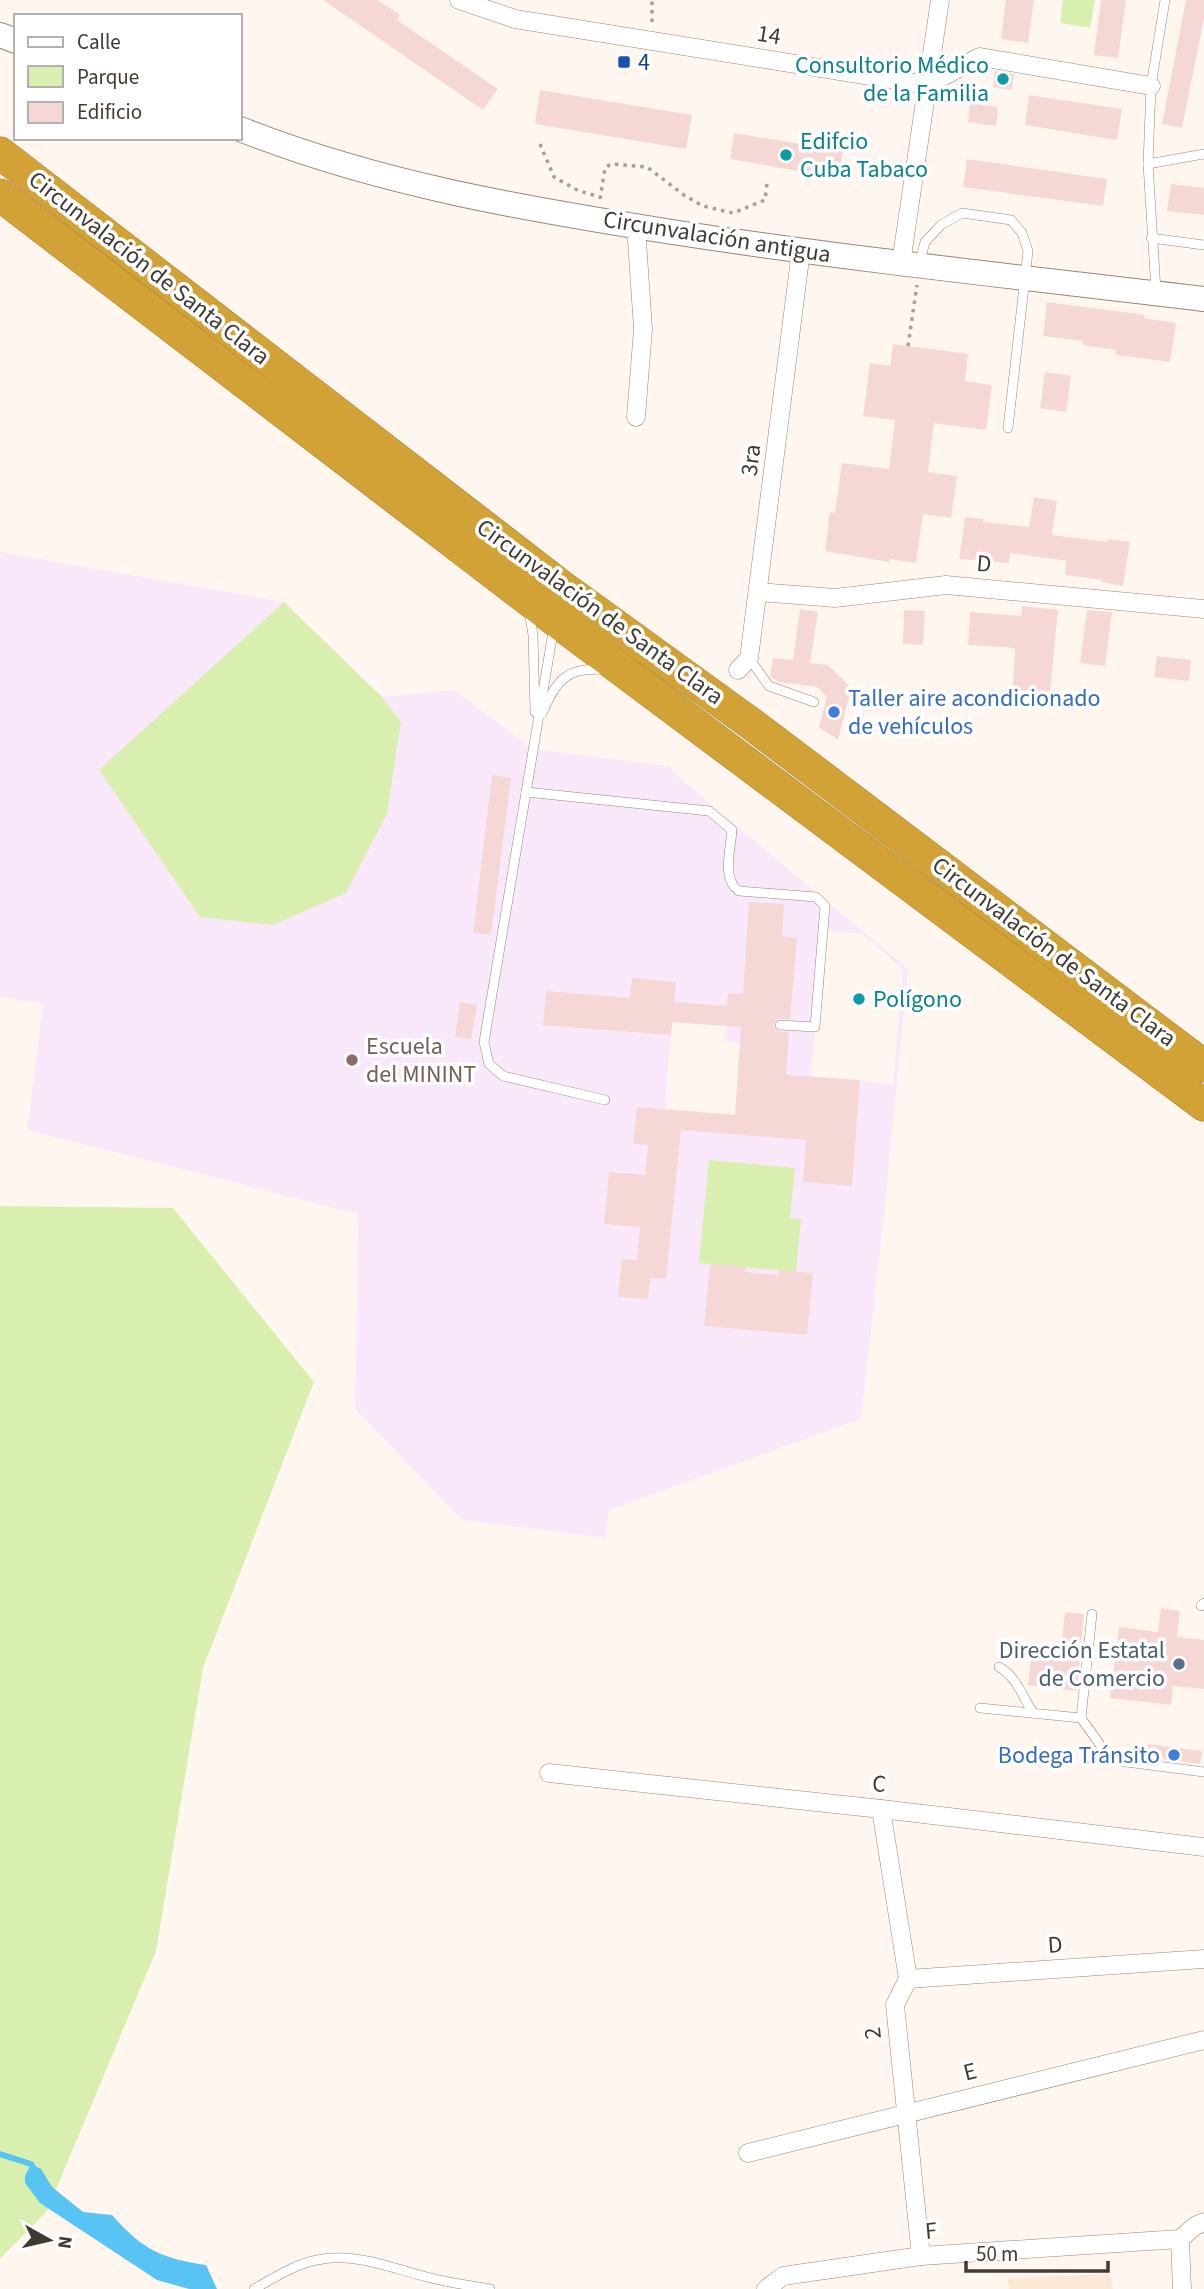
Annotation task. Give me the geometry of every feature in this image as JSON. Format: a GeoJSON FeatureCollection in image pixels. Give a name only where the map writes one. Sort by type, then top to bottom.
{"type":"FeatureCollection","features":[{"type":"Feature","properties":{"kind":"highway","name":"Circunvalación de Santa Clara"},"geometry":{"type":"LineString","coordinates":[[0,153],[558,603],[753,725],[1204,1066]]}},
{"type":"Feature","properties":{"kind":"highway","name":"Circunvalación de Santa Clara"},"geometry":{"type":"LineString","coordinates":[[0,195],[528,599],[558,603],[624,672],[1204,1105]]}},
{"type":"Feature","properties":{"kind":"street","name":"14"},"geometry":{"type":"LineString","coordinates":[[459,0],[515,19],[927,85]]}},
{"type":"Feature","properties":{"kind":"street"},"geometry":{"type":"LineString","coordinates":[[910,264],[927,85],[940,0]]}},
{"type":"Feature","properties":{"kind":"street"},"geometry":{"type":"LineString","coordinates":[[927,85],[980,57],[1151,86]]}},
{"type":"Feature","properties":{"kind":"street","name":"Circunvalación antigua"},"geometry":{"type":"LineString","coordinates":[[242,130],[293,150],[462,196],[801,251],[1204,299]]}},
{"type":"Feature","properties":{"kind":"street"},"geometry":{"type":"LineString","coordinates":[[636,226],[643,329],[636,418]]}},
{"type":"Feature","properties":{"kind":"street","name":"3ra"},"geometry":{"type":"LineString","coordinates":[[743,664],[759,592],[801,251]]}},
{"type":"Feature","properties":{"kind":"street","name":"D"},"geometry":{"type":"LineString","coordinates":[[759,592],[835,598],[946,585],[1204,609]]}},
{"type":"Feature","properties":{"kind":"street","name":"C"},"geometry":{"type":"LineString","coordinates":[[549,1773],[1204,1847]]}},
{"type":"Feature","properties":{"kind":"street"},"geometry":{"type":"LineString","coordinates":[[881,1809],[908,1979]]}},
{"type":"Feature","properties":{"kind":"street","name":"D"},"geometry":{"type":"LineString","coordinates":[[908,1979],[1204,1959]]}},
{"type":"Feature","properties":{"kind":"street","name":"2"},"geometry":{"type":"LineString","coordinates":[[908,1979],[895,2005],[921,2256]]}},
{"type":"Feature","properties":{"kind":"street","name":"E"},"geometry":{"type":"LineString","coordinates":[[748,2153],[1204,2040]]}},
{"type":"Feature","properties":{"kind":"street"},"geometry":{"type":"LineString","coordinates":[[1181,2289],[1180,2239],[1204,2222]]}},
{"type":"Feature","properties":{"kind":"street","name":"F"},"geometry":{"type":"LineString","coordinates":[[766,2289],[783,2276],[921,2256],[1180,2239]]}},
{"type":"Feature","properties":{"kind":"lane"},"geometry":{"type":"LineString","coordinates":[[1156,294],[1148,164],[1151,86],[1165,0]]}},
{"type":"Feature","properties":{"kind":"lane"},"geometry":{"type":"LineString","coordinates":[[1148,164],[1204,154]]}},
{"type":"Feature","properties":{"kind":"lane"},"geometry":{"type":"LineString","coordinates":[[910,264],[941,225],[962,214],[1011,220],[1022,233],[1028,251],[1008,428]]}},
{"type":"Feature","properties":{"kind":"lane"},"geometry":{"type":"LineString","coordinates":[[1151,238],[1204,245]]}},
{"type":"Feature","properties":{"kind":"lane"},"geometry":{"type":"LineString","coordinates":[[528,599],[533,635],[536,730]]}},
{"type":"Feature","properties":{"kind":"lane"},"geometry":{"type":"LineString","coordinates":[[558,603],[484,1042],[489,1064],[503,1076],[605,1100]]}},
{"type":"Feature","properties":{"kind":"lane"},"geometry":{"type":"LineString","coordinates":[[743,664],[769,686],[814,702]]}},
{"type":"Feature","properties":{"kind":"lane"},"geometry":{"type":"LineString","coordinates":[[536,730],[552,690],[565,677],[577,670],[588,668],[624,672]]}},
{"type":"Feature","properties":{"kind":"lane"},"geometry":{"type":"LineString","coordinates":[[526,792],[709,811],[732,830],[728,877],[732,886],[739,891],[816,897],[825,906],[815,1027],[780,1025]]}},
{"type":"Feature","properties":{"kind":"lane"},"geometry":{"type":"LineString","coordinates":[[1092,1614],[1082,1718],[1111,1760],[1204,1772]]}},
{"type":"Feature","properties":{"kind":"lane"},"geometry":{"type":"LineString","coordinates":[[999,1667],[1015,1682],[1033,1713]]}},
{"type":"Feature","properties":{"kind":"lane"},"geometry":{"type":"LineString","coordinates":[[980,1708],[1082,1718]]}},
{"type":"Feature","properties":{"kind":"lane"},"geometry":{"type":"LineString","coordinates":[[254,2289],[286,2271],[316,2260],[342,2257],[366,2260],[430,2278],[491,2289]]}},
{"type":"Feature","properties":{"kind":"path"},"geometry":{"type":"LineString","coordinates":[[540,144],[554,177],[579,191],[599,197]]}},
{"type":"Feature","properties":{"kind":"path"},"geometry":{"type":"LineString","coordinates":[[607,221],[599,197],[605,168],[611,164],[648,167],[703,206],[733,213],[765,200],[767,183]]}},
{"type":"Feature","properties":{"kind":"path"},"geometry":{"type":"LineString","coordinates":[[908,346],[910,264]]}},
{"type":"Feature","properties":{"kind":"shaded area","name":"Escuela del MININT"},"geometry":{"type":"Polygon","coordinates":[[[0,552],[284,602],[382,697],[454,690],[533,749],[669,766],[682,780],[908,969],[861,1419],[609,1510],[605,1538],[462,1520],[355,1409],[358,1214],[27,1130],[43,1004],[0,997],[0,552]],[[823,930],[811,1076],[893,1084],[903,970],[863,934],[823,930]],[[672,1022],[665,1109],[735,1115],[740,1043],[724,1041],[725,1026],[672,1022]]]}},
{"type":"Feature","properties":{"kind":"shaded area"},"geometry":{"type":"Polygon","coordinates":[[[1110,2274],[1113,2289],[1009,2289],[1007,2278],[1110,2274]]]}},
{"type":"Feature","properties":{"kind":"green space"},"geometry":{"type":"Polygon","coordinates":[[[1063,0],[1095,0],[1090,28],[1060,23],[1063,0]]]}},
{"type":"Feature","properties":{"kind":"green space"},"geometry":{"type":"Polygon","coordinates":[[[284,602],[382,697],[401,722],[387,814],[346,893],[273,925],[200,917],[99,770],[284,602]]]}},
{"type":"Feature","properties":{"kind":"green space"},"geometry":{"type":"Polygon","coordinates":[[[709,1160],[795,1168],[790,1218],[801,1219],[796,1272],[699,1263],[709,1160]]]}},
{"type":"Feature","properties":{"kind":"green space"},"geometry":{"type":"Polygon","coordinates":[[[0,1206],[173,1208],[314,1382],[203,1668],[156,1951],[47,2211],[0,2259],[0,1206]]]}},
{"type":"Feature","properties":{"kind":"water"},"geometry":{"type":"Polygon","coordinates":[[[31,2164],[41,2169],[52,2187],[83,2212],[112,2215],[133,2237],[153,2250],[176,2259],[206,2265],[217,2289],[189,2289],[157,2280],[40,2203],[25,2183],[25,2176],[31,2164]]]}},
{"type":"Feature","properties":{"kind":"building"},"geometry":{"type":"Polygon","coordinates":[[[323,0],[378,0],[400,15],[397,20],[498,89],[483,110],[323,0]]]}},
{"type":"Feature","properties":{"kind":"building"},"geometry":{"type":"Polygon","coordinates":[[[1006,0],[1034,0],[1028,43],[1001,39],[1006,0]]]}},
{"type":"Feature","properties":{"kind":"building"},"geometry":{"type":"Polygon","coordinates":[[[1101,0],[1126,0],[1118,58],[1094,55],[1101,0]]]}},
{"type":"Feature","properties":{"kind":"building"},"geometry":{"type":"Polygon","coordinates":[[[1186,0],[1204,0],[1204,18],[1182,128],[1162,124],[1186,0]]]}},
{"type":"Feature","properties":{"kind":"building","name":"Consultorio Médico de la Familia"},"geometry":{"type":"Polygon","coordinates":[[[995,71],[1014,74],[1012,90],[993,87],[995,71]]]}},
{"type":"Feature","properties":{"kind":"building"},"geometry":{"type":"Polygon","coordinates":[[[540,90],[692,115],[686,149],[535,124],[540,90]]]}},
{"type":"Feature","properties":{"kind":"building"},"geometry":{"type":"Polygon","coordinates":[[[1029,95],[1122,109],[1117,140],[1025,125],[1029,95]]]}},
{"type":"Feature","properties":{"kind":"building"},"geometry":{"type":"Polygon","coordinates":[[[970,103],[998,107],[996,126],[968,122],[970,103]]]}},
{"type":"Feature","properties":{"kind":"building","name":"Edifcio Cuba Tabaco"},"geometry":{"type":"Polygon","coordinates":[[[734,133],[843,151],[838,178],[730,159],[734,133]]]}},
{"type":"Feature","properties":{"kind":"building"},"geometry":{"type":"Polygon","coordinates":[[[967,159],[1107,179],[1103,206],[963,187],[967,159]]]}},
{"type":"Feature","properties":{"kind":"building"},"geometry":{"type":"Polygon","coordinates":[[[1171,184],[1204,188],[1204,215],[1167,211],[1171,184]]]}},
{"type":"Feature","properties":{"kind":"building"},"geometry":{"type":"Polygon","coordinates":[[[1047,302],[1145,315],[1144,318],[1176,323],[1170,362],[1116,355],[1116,350],[1083,345],[1083,341],[1043,336],[1047,302]]]}},
{"type":"Feature","properties":{"kind":"building"},"geometry":{"type":"Polygon","coordinates":[[[893,344],[968,354],[965,381],[992,385],[986,430],[934,423],[928,472],[957,476],[951,518],[923,514],[916,563],[890,559],[889,562],[825,551],[830,512],[835,513],[842,463],[889,469],[895,420],[863,416],[870,363],[890,366],[893,344]]]}},
{"type":"Feature","properties":{"kind":"building"},"geometry":{"type":"Polygon","coordinates":[[[1045,372],[1071,376],[1066,412],[1040,408],[1045,372]]]}},
{"type":"Feature","properties":{"kind":"building"},"geometry":{"type":"Polygon","coordinates":[[[1034,497],[1057,501],[1052,535],[1130,542],[1123,586],[1065,575],[1066,561],[1010,553],[1009,563],[959,559],[965,517],[984,519],[983,522],[1029,527],[1034,497]]]}},
{"type":"Feature","properties":{"kind":"building"},"geometry":{"type":"Polygon","coordinates":[[[1022,606],[1058,610],[1050,692],[1013,690],[1015,648],[968,645],[970,612],[1022,616],[1022,606]]]}},
{"type":"Feature","properties":{"kind":"building","name":"Taller aire acondicionado de vehículos"},"geometry":{"type":"Polygon","coordinates":[[[800,609],[818,612],[810,663],[828,665],[851,688],[838,740],[819,727],[827,697],[817,687],[779,682],[770,676],[773,658],[793,660],[800,609]]]}},
{"type":"Feature","properties":{"kind":"building"},"geometry":{"type":"Polygon","coordinates":[[[904,610],[925,611],[923,645],[903,644],[904,610]]]}},
{"type":"Feature","properties":{"kind":"building"},"geometry":{"type":"Polygon","coordinates":[[[1087,610],[1112,612],[1105,666],[1080,663],[1087,610]]]}},
{"type":"Feature","properties":{"kind":"building"},"geometry":{"type":"Polygon","coordinates":[[[1157,656],[1191,660],[1189,681],[1154,677],[1157,656]]]}},
{"type":"Feature","properties":{"kind":"building"},"geometry":{"type":"Polygon","coordinates":[[[492,775],[511,778],[491,935],[473,933],[492,775]]]}},
{"type":"Feature","properties":{"kind":"building"},"geometry":{"type":"Polygon","coordinates":[[[749,902],[784,904],[782,936],[797,938],[790,1019],[777,1019],[773,1024],[777,1031],[789,1032],[786,1075],[860,1080],[852,1186],[803,1182],[806,1140],[681,1130],[666,1279],[650,1278],[648,1299],[618,1297],[622,1259],[637,1260],[640,1227],[604,1224],[609,1172],[645,1175],[648,1145],[633,1144],[637,1107],[735,1115],[741,1027],[672,1022],[671,1035],[543,1025],[546,991],[630,998],[632,978],[676,982],[674,1002],[727,1006],[728,993],[743,994],[749,902]]]}},
{"type":"Feature","properties":{"kind":"building"},"geometry":{"type":"Polygon","coordinates":[[[460,1002],[477,1005],[471,1039],[455,1037],[460,1002]]]}},
{"type":"Feature","properties":{"kind":"building"},"geometry":{"type":"Polygon","coordinates":[[[710,1264],[746,1267],[745,1272],[778,1275],[779,1270],[813,1273],[807,1335],[704,1326],[710,1264]]]}},
{"type":"Feature","properties":{"kind":"building"},"geometry":{"type":"Polygon","coordinates":[[[1161,1608],[1180,1611],[1177,1637],[1204,1640],[1204,1689],[1173,1686],[1171,1705],[1110,1698],[1119,1627],[1158,1632],[1161,1608]]]}},
{"type":"Feature","properties":{"kind":"building"},"geometry":{"type":"Polygon","coordinates":[[[1065,1612],[1084,1614],[1077,1691],[1028,1685],[1032,1647],[1061,1650],[1065,1612]]]}},
{"type":"Feature","properties":{"kind":"building","name":"Bodega Tránsito"},"geometry":{"type":"Polygon","coordinates":[[[1148,1744],[1202,1751],[1200,1764],[1146,1757],[1148,1744]]]}},
{"type":"Feature","properties":{"kind":"waterway"},"geometry":{"type":"LineString","coordinates":[[0,2154],[31,2164],[35,2171]]}},
{"type":"Feature","properties":{"kind":"place","name":"4"},"geometry":{"type":"Point","coordinates":[624,62]}},
{"type":"Feature","properties":{"kind":"place","name":"Consultorio Médico de la Familia"},"geometry":{"type":"Point","coordinates":[1003,79]}},
{"type":"Feature","properties":{"kind":"place","name":"Edifcio Cuba Tabaco"},"geometry":{"type":"Point","coordinates":[786,155]}},
{"type":"Feature","properties":{"kind":"place","name":"Taller aire acondicionado de vehículos"},"geometry":{"type":"Point","coordinates":[834,712]}},
{"type":"Feature","properties":{"kind":"place","name":"Polígono"},"geometry":{"type":"Point","coordinates":[859,999]}},
{"type":"Feature","properties":{"kind":"place","name":"Escuela del MININT"},"geometry":{"type":"Point","coordinates":[352,1060]}},
{"type":"Feature","properties":{"kind":"place","name":"Dirección Estatal de Comercio"},"geometry":{"type":"Point","coordinates":[1179,1664]}},
{"type":"Feature","properties":{"kind":"place","name":"Bodega Tránsito"},"geometry":{"type":"Point","coordinates":[1174,1755]}}]}
